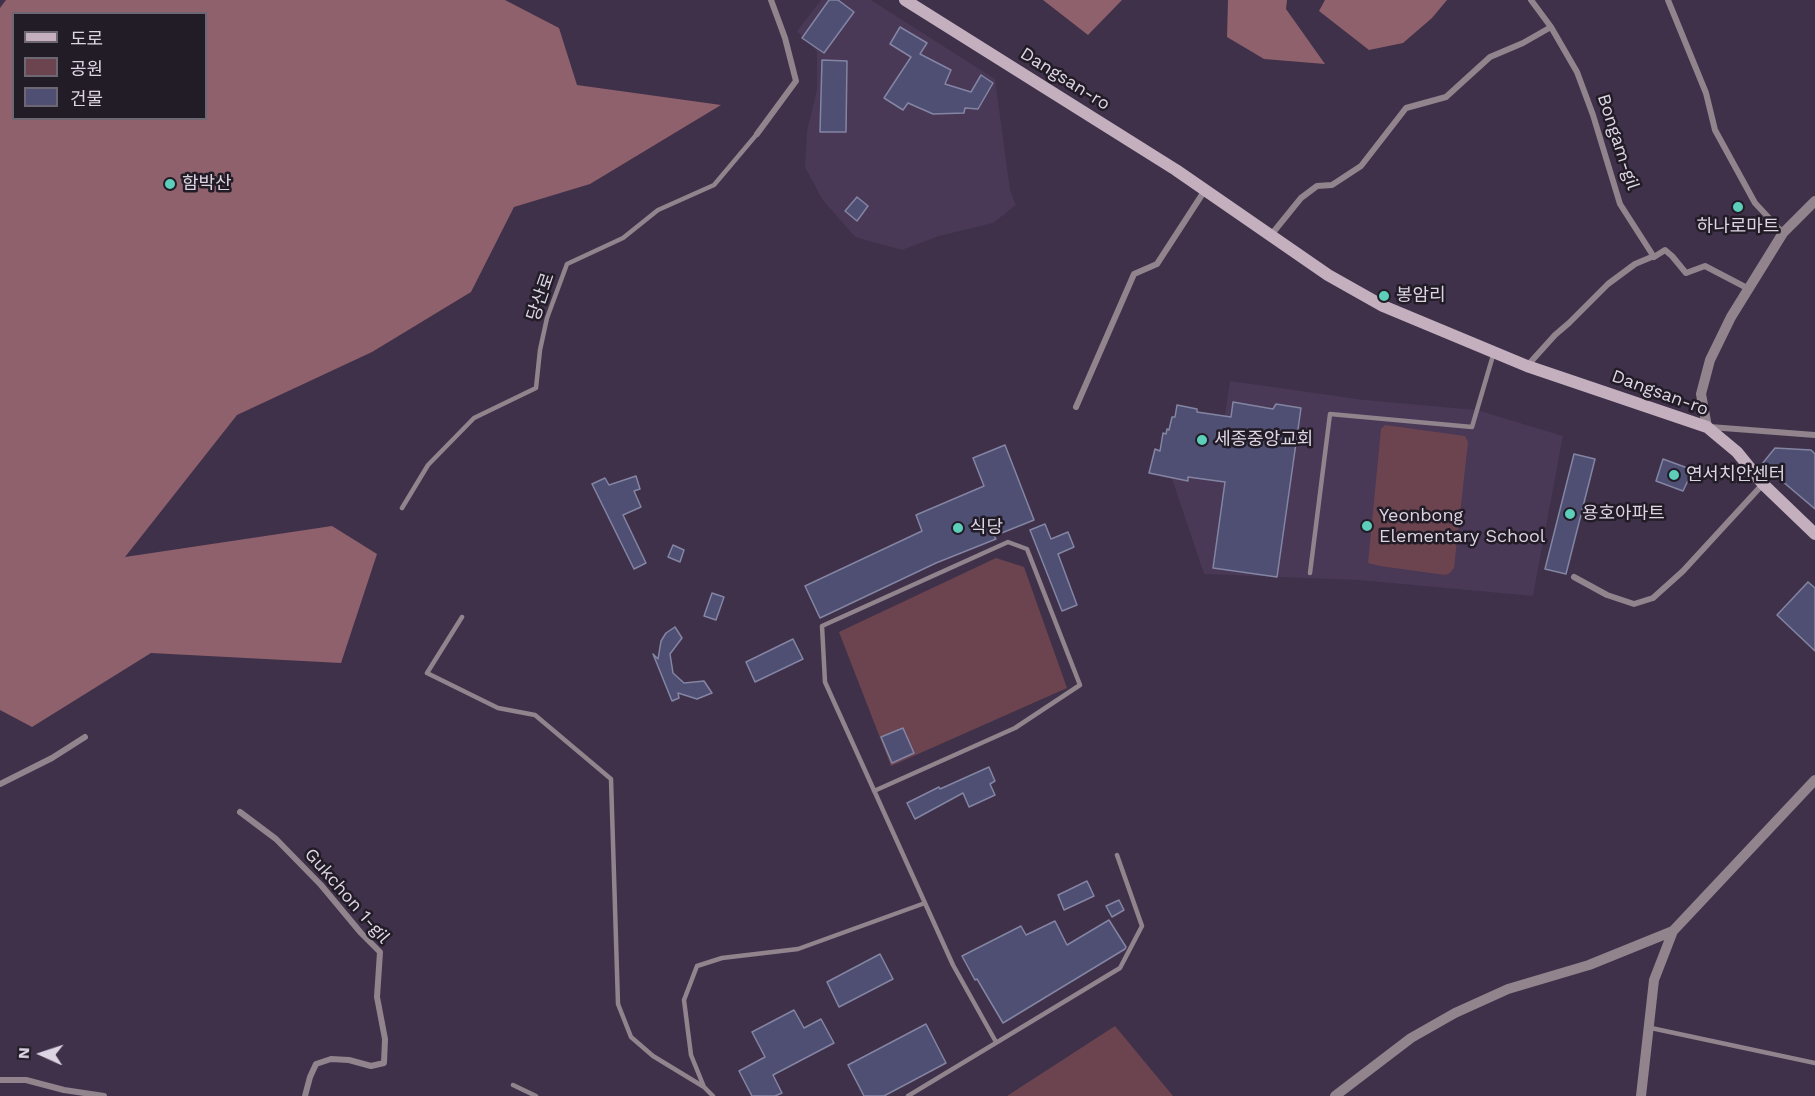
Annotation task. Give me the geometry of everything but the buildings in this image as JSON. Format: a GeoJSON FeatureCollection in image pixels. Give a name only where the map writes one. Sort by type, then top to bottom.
{"type":"FeatureCollection","features":[{"type":"Feature","properties":{"kind":"main road","name":"Dangsan-ro"},"geometry":{"type":"LineString","coordinates":[[905,0],[1205,190],[1328,275],[1383,306],[1527,366],[1707,427],[1737,452],[1763,484],[1815,534]]}},
{"type":"Feature","properties":{"kind":"street"},"geometry":{"type":"LineString","coordinates":[[756,134],[796,81],[785,38],[771,0]]}},
{"type":"Feature","properties":{"kind":"street","name":"Bongam-gil"},"geometry":{"type":"LineString","coordinates":[[1531,0],[1551,27],[1577,72],[1593,115],[1620,204],[1654,256]]}},
{"type":"Feature","properties":{"kind":"street"},"geometry":{"type":"LineString","coordinates":[[1668,0],[1706,93],[1715,130],[1755,203],[1784,233]]}},
{"type":"Feature","properties":{"kind":"street"},"geometry":{"type":"LineString","coordinates":[[1271,236],[1301,198],[1317,186],[1332,185],[1361,166],[1406,108],[1446,97],[1490,57],[1523,43],[1551,27]]}},
{"type":"Feature","properties":{"kind":"street"},"geometry":{"type":"LineString","coordinates":[[1076,407],[1134,274],[1157,264],[1205,190]]}},
{"type":"Feature","properties":{"kind":"street"},"geometry":{"type":"LineString","coordinates":[[1815,201],[1784,233],[1731,317],[1710,360],[1701,394],[1707,427],[1815,435]]}},
{"type":"Feature","properties":{"kind":"street"},"geometry":{"type":"LineString","coordinates":[[1527,366],[1554,335],[1608,284],[1635,264],[1665,250],[1686,273],[1706,266],[1749,289]]}},
{"type":"Feature","properties":{"kind":"street"},"geometry":{"type":"LineString","coordinates":[[1574,577],[1607,595],[1634,604],[1653,598],[1683,571],[1763,484]]}},
{"type":"Feature","properties":{"kind":"street"},"geometry":{"type":"LineString","coordinates":[[0,784],[52,758],[85,737]]}},
{"type":"Feature","properties":{"kind":"street"},"geometry":{"type":"LineString","coordinates":[[1641,1096],[1654,980],[1672,931],[1815,780]]}},
{"type":"Feature","properties":{"kind":"street","name":"Gukchon 1-gil"},"geometry":{"type":"LineString","coordinates":[[240,812],[276,839],[321,885],[380,952],[377,997],[386,1039],[384,1063],[371,1066],[349,1060],[331,1059],[316,1064],[305,1096]]}},
{"type":"Feature","properties":{"kind":"street"},"geometry":{"type":"LineString","coordinates":[[1335,1096],[1410,1038],[1455,1013],[1508,989],[1589,965],[1672,931]]}},
{"type":"Feature","properties":{"kind":"street"},"geometry":{"type":"LineString","coordinates":[[0,1080],[26,1080],[64,1090],[104,1096]]}},
{"type":"Feature","properties":{"kind":"lane","name":"당산로"},"geometry":{"type":"LineString","coordinates":[[402,508],[428,465],[474,418],[536,387],[540,350],[547,318],[567,264],[623,238],[658,210],[714,185],[756,134]]}},
{"type":"Feature","properties":{"kind":"lane"},"geometry":{"type":"LineString","coordinates":[[1310,573],[1330,414],[1472,427],[1494,352]]}},
{"type":"Feature","properties":{"kind":"lane"},"geometry":{"type":"LineString","coordinates":[[874,790],[1015,728],[1080,685],[1027,549],[1008,542],[822,626],[825,681],[874,790],[953,965],[996,1042]]}},
{"type":"Feature","properties":{"kind":"lane"},"geometry":{"type":"LineString","coordinates":[[462,617],[428,673],[498,708],[535,715],[611,778],[618,1005],[632,1037],[653,1056],[713,1096]]}},
{"type":"Feature","properties":{"kind":"lane"},"geometry":{"type":"LineString","coordinates":[[908,1096],[1119,968],[1142,926],[1117,855]]}},
{"type":"Feature","properties":{"kind":"lane"},"geometry":{"type":"LineString","coordinates":[[704,1088],[691,1055],[684,1000],[697,966],[722,958],[798,949],[925,903]]}},
{"type":"Feature","properties":{"kind":"lane"},"geometry":{"type":"LineString","coordinates":[[1648,1027],[1815,1063]]}},
{"type":"Feature","properties":{"kind":"lane"},"geometry":{"type":"LineString","coordinates":[[513,1085],[536,1096]]}},
{"type":"Feature","properties":{"kind":"shaded area"},"geometry":{"type":"Polygon","coordinates":[[[6,0],[505,0],[559,28],[577,85],[721,105],[590,184],[514,207],[471,292],[372,352],[237,415],[125,557],[332,526],[377,554],[341,663],[151,653],[32,727],[0,710],[0,8],[6,0]]]}},
{"type":"Feature","properties":{"kind":"shaded area"},"geometry":{"type":"Polygon","coordinates":[[[821,0],[871,0],[995,79],[1010,190],[1016,205],[993,223],[939,236],[902,250],[855,237],[822,199],[805,167],[807,131],[817,89],[817,52],[797,31],[821,0]]]}},
{"type":"Feature","properties":{"kind":"shaded area"},"geometry":{"type":"Polygon","coordinates":[[[1043,0],[1122,0],[1088,35],[1043,0]]]}},
{"type":"Feature","properties":{"kind":"shaded area"},"geometry":{"type":"Polygon","coordinates":[[[1228,0],[1287,0],[1286,9],[1325,64],[1264,59],[1227,37],[1228,0]]]}},
{"type":"Feature","properties":{"kind":"shaded area"},"geometry":{"type":"Polygon","coordinates":[[[1325,0],[1447,0],[1432,18],[1403,43],[1369,50],[1319,11],[1325,0]]]}},
{"type":"Feature","properties":{"kind":"shaded area","name":"Yeonbong Elementary School"},"geometry":{"type":"Polygon","coordinates":[[[1230,381],[1365,400],[1477,410],[1563,436],[1533,596],[1358,580],[1204,574],[1172,479],[1149,473],[1155,449],[1218,459],[1230,381]]]}},
{"type":"Feature","properties":{"kind":"green space"},"geometry":{"type":"Polygon","coordinates":[[[1385,425],[1465,436],[1468,442],[1454,568],[1450,573],[1445,575],[1368,563],[1381,429],[1385,425]]]}},
{"type":"Feature","properties":{"kind":"green space"},"geometry":{"type":"Polygon","coordinates":[[[996,558],[1024,567],[1067,688],[891,766],[839,632],[996,558]]]}},
{"type":"Feature","properties":{"kind":"green space"},"geometry":{"type":"Polygon","coordinates":[[[1115,1026],[1173,1096],[1007,1096],[1115,1026]]]}},
{"type":"Feature","properties":{"kind":"place","name":"함박산"},"geometry":{"type":"Point","coordinates":[170,184]}},
{"type":"Feature","properties":{"kind":"place","name":"하나로마트"},"geometry":{"type":"Point","coordinates":[1738,207]}},
{"type":"Feature","properties":{"kind":"place","name":"봉암리"},"geometry":{"type":"Point","coordinates":[1384,296]}},
{"type":"Feature","properties":{"kind":"place","name":"세종중앙교회"},"geometry":{"type":"Point","coordinates":[1202,440]}},
{"type":"Feature","properties":{"kind":"place","name":"연서치안센터"},"geometry":{"type":"Point","coordinates":[1674,475]}},
{"type":"Feature","properties":{"kind":"place","name":"용호아파트"},"geometry":{"type":"Point","coordinates":[1570,514]}},
{"type":"Feature","properties":{"kind":"place","name":"Yeonbong Elementary School"},"geometry":{"type":"Point","coordinates":[1367,526]}},
{"type":"Feature","properties":{"kind":"place","name":"식당"},"geometry":{"type":"Point","coordinates":[958,528]}}]}
